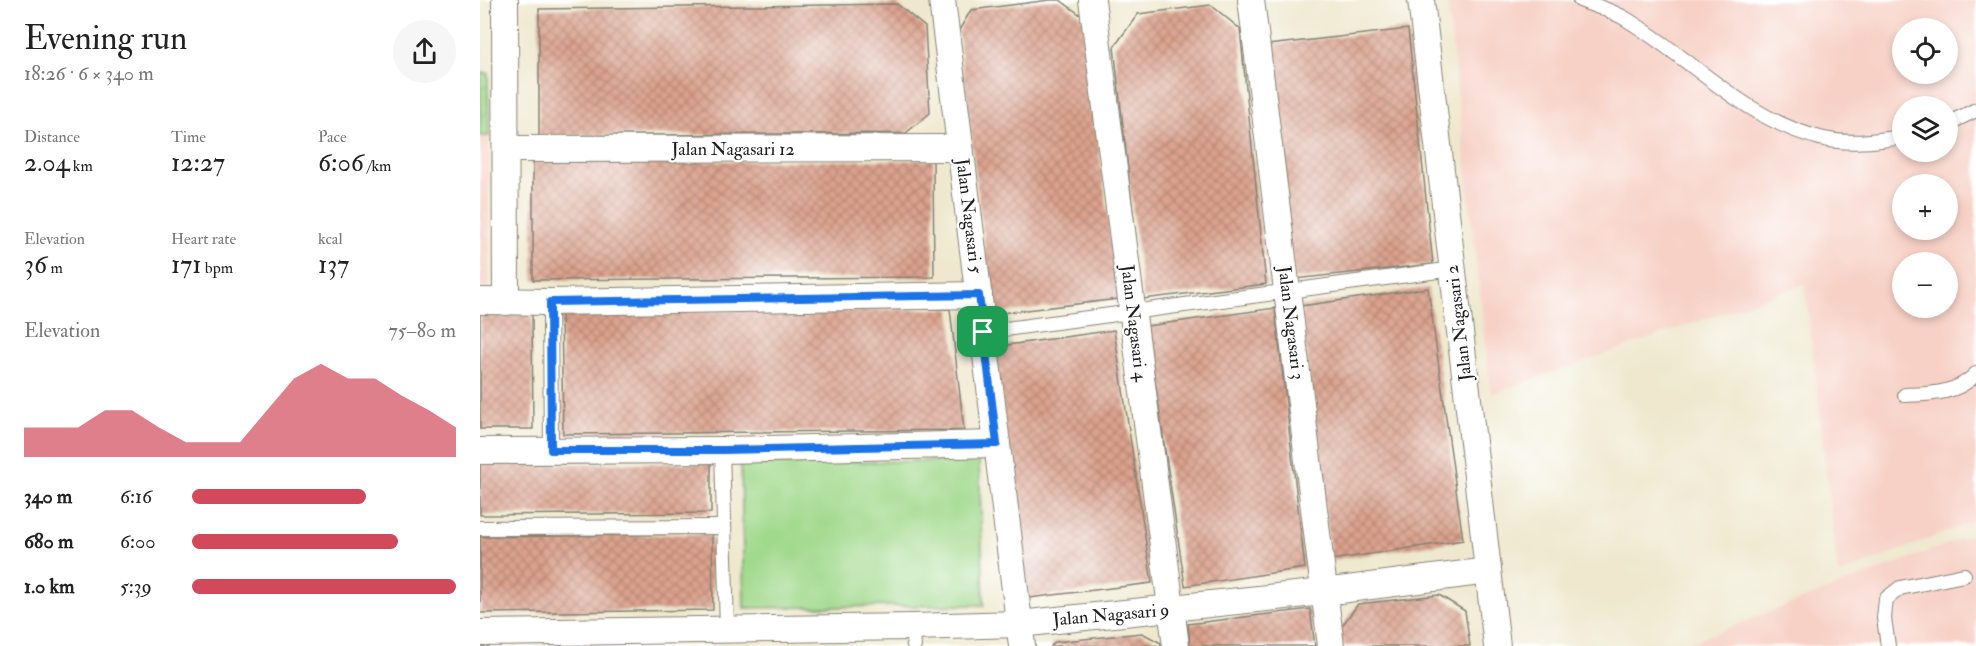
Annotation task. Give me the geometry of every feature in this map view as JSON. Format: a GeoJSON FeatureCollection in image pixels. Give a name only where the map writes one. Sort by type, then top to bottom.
{"type":"FeatureCollection","features":[{"type":"Feature","properties":{"kind":"street"},"geometry":{"type":"LineString","coordinates":[[505,0],[506,302]]}},
{"type":"Feature","properties":{"kind":"street","name":"Jalan Nagasari 5"},"geometry":{"type":"LineString","coordinates":[[942,0],[1021,635]]}},
{"type":"Feature","properties":{"kind":"street","name":"Jalan Nagasari 4"},"geometry":{"type":"LineString","coordinates":[[1092,0],[1176,646]]}},
{"type":"Feature","properties":{"kind":"street","name":"Jalan Nagasari 3"},"geometry":{"type":"LineString","coordinates":[[1251,0],[1331,646]]}},
{"type":"Feature","properties":{"kind":"street","name":"Jalan Nagasari 2"},"geometry":{"type":"LineString","coordinates":[[1421,0],[1497,646]]}},
{"type":"Feature","properties":{"kind":"street","name":"Jalan Nagasari 12"},"geometry":{"type":"LineString","coordinates":[[506,149],[960,148]]}},
{"type":"Feature","properties":{"kind":"street"},"geometry":{"type":"LineString","coordinates":[[480,301],[550,302],[979,295]]}},
{"type":"Feature","properties":{"kind":"street"},"geometry":{"type":"LineString","coordinates":[[480,451],[722,450],[997,444]]}},
{"type":"Feature","properties":{"kind":"street","name":"Jalan Nagasari 9"},"geometry":{"type":"LineString","coordinates":[[489,637],[593,639],[711,635],[913,637],[1021,635],[1171,609],[1488,571]]}},
{"type":"Feature","properties":{"kind":"lane"},"geometry":{"type":"LineString","coordinates":[[1580,0],[1625,18],[1752,110],[1781,124],[1821,139],[1862,142],[1892,138]]}},
{"type":"Feature","properties":{"kind":"lane"},"geometry":{"type":"LineString","coordinates":[[1958,119],[1976,110]]}},
{"type":"Feature","properties":{"kind":"lane"},"geometry":{"type":"LineString","coordinates":[[983,332],[1453,269]]}},
{"type":"Feature","properties":{"kind":"lane"},"geometry":{"type":"LineString","coordinates":[[550,302],[551,450]]}},
{"type":"Feature","properties":{"kind":"lane"},"geometry":{"type":"LineString","coordinates":[[1905,395],[1947,391],[1962,386],[1976,374]]}},
{"type":"Feature","properties":{"kind":"lane"},"geometry":{"type":"LineString","coordinates":[[711,635],[724,527],[722,450]]}},
{"type":"Feature","properties":{"kind":"lane"},"geometry":{"type":"LineString","coordinates":[[480,528],[724,527]]}},
{"type":"Feature","properties":{"kind":"lane"},"geometry":{"type":"LineString","coordinates":[[1888,646],[1884,618],[1886,599],[1900,588],[1964,575]]}},
{"type":"Feature","properties":{"kind":"shaded area"},"geometry":{"type":"Polygon","coordinates":[[[1447,0],[1976,0],[1976,520],[1838,575],[1805,284],[1491,394],[1447,0]]]}},
{"type":"Feature","properties":{"kind":"shaded area"},"geometry":{"type":"Polygon","coordinates":[[[480,136],[489,136],[489,287],[480,287],[480,136]]]}},
{"type":"Feature","properties":{"kind":"shaded area"},"geometry":{"type":"Polygon","coordinates":[[[1976,533],[1976,646],[1681,646],[1976,533]]]}},
{"type":"Feature","properties":{"kind":"green space"},"geometry":{"type":"Polygon","coordinates":[[[480,73],[488,73],[489,136],[480,136],[480,73]]]}},
{"type":"Feature","properties":{"kind":"green space"},"geometry":{"type":"Polygon","coordinates":[[[979,460],[984,605],[744,608],[741,464],[979,460]]]}},
{"type":"Feature","properties":{"kind":"building"},"geometry":{"type":"Polygon","coordinates":[[[1060,0],[1083,17],[1118,299],[993,314],[958,32],[971,10],[1060,0]]]}},
{"type":"Feature","properties":{"kind":"building"},"geometry":{"type":"Polygon","coordinates":[[[897,4],[925,27],[930,113],[906,133],[539,136],[539,9],[897,4]]]}},
{"type":"Feature","properties":{"kind":"building"},"geometry":{"type":"Polygon","coordinates":[[[1211,5],[1240,29],[1266,284],[1143,299],[1114,47],[1138,14],[1211,5]]]}},
{"type":"Feature","properties":{"kind":"building"},"geometry":{"type":"Polygon","coordinates":[[[1408,29],[1433,264],[1294,279],[1268,45],[1408,29]]]}},
{"type":"Feature","properties":{"kind":"building"},"geometry":{"type":"Polygon","coordinates":[[[933,160],[934,277],[533,280],[533,162],[933,160]]]}},
{"type":"Feature","properties":{"kind":"building"},"geometry":{"type":"Polygon","coordinates":[[[1428,288],[1463,540],[1331,560],[1301,306],[1428,288]]]}},
{"type":"Feature","properties":{"kind":"building"},"geometry":{"type":"Polygon","coordinates":[[[1275,308],[1305,568],[1185,586],[1147,326],[1275,308]]]}},
{"type":"Feature","properties":{"kind":"building"},"geometry":{"type":"Polygon","coordinates":[[[950,309],[964,430],[563,434],[561,312],[950,309]]]}},
{"type":"Feature","properties":{"kind":"building"},"geometry":{"type":"Polygon","coordinates":[[[480,314],[532,314],[533,429],[480,429],[480,314]]]}},
{"type":"Feature","properties":{"kind":"building"},"geometry":{"type":"Polygon","coordinates":[[[1114,330],[1152,583],[1029,598],[994,347],[1114,330]]]}},
{"type":"Feature","properties":{"kind":"building"},"geometry":{"type":"Polygon","coordinates":[[[711,463],[711,513],[480,515],[480,464],[711,463]]]}},
{"type":"Feature","properties":{"kind":"building"},"geometry":{"type":"Polygon","coordinates":[[[712,534],[713,610],[480,613],[480,537],[712,534]]]}},
{"type":"Feature","properties":{"kind":"building"},"geometry":{"type":"Polygon","coordinates":[[[1439,595],[1465,611],[1470,646],[1341,646],[1339,630],[1358,604],[1439,595]]]}},
{"type":"Feature","properties":{"kind":"building"},"geometry":{"type":"Polygon","coordinates":[[[1310,609],[1315,646],[1190,646],[1188,624],[1310,609]]]}},
{"type":"Feature","properties":{"kind":"building"},"geometry":{"type":"Polygon","coordinates":[[[1142,633],[1161,643],[1161,646],[1051,646],[1055,642],[1142,633]]]}},
{"type":"Feature","properties":{"kind":"route"},"geometry":{"type":"LineString","coordinates":[[979,295],[983,332],[997,444],[722,450],[551,450],[550,302],[979,295]]}}]}
